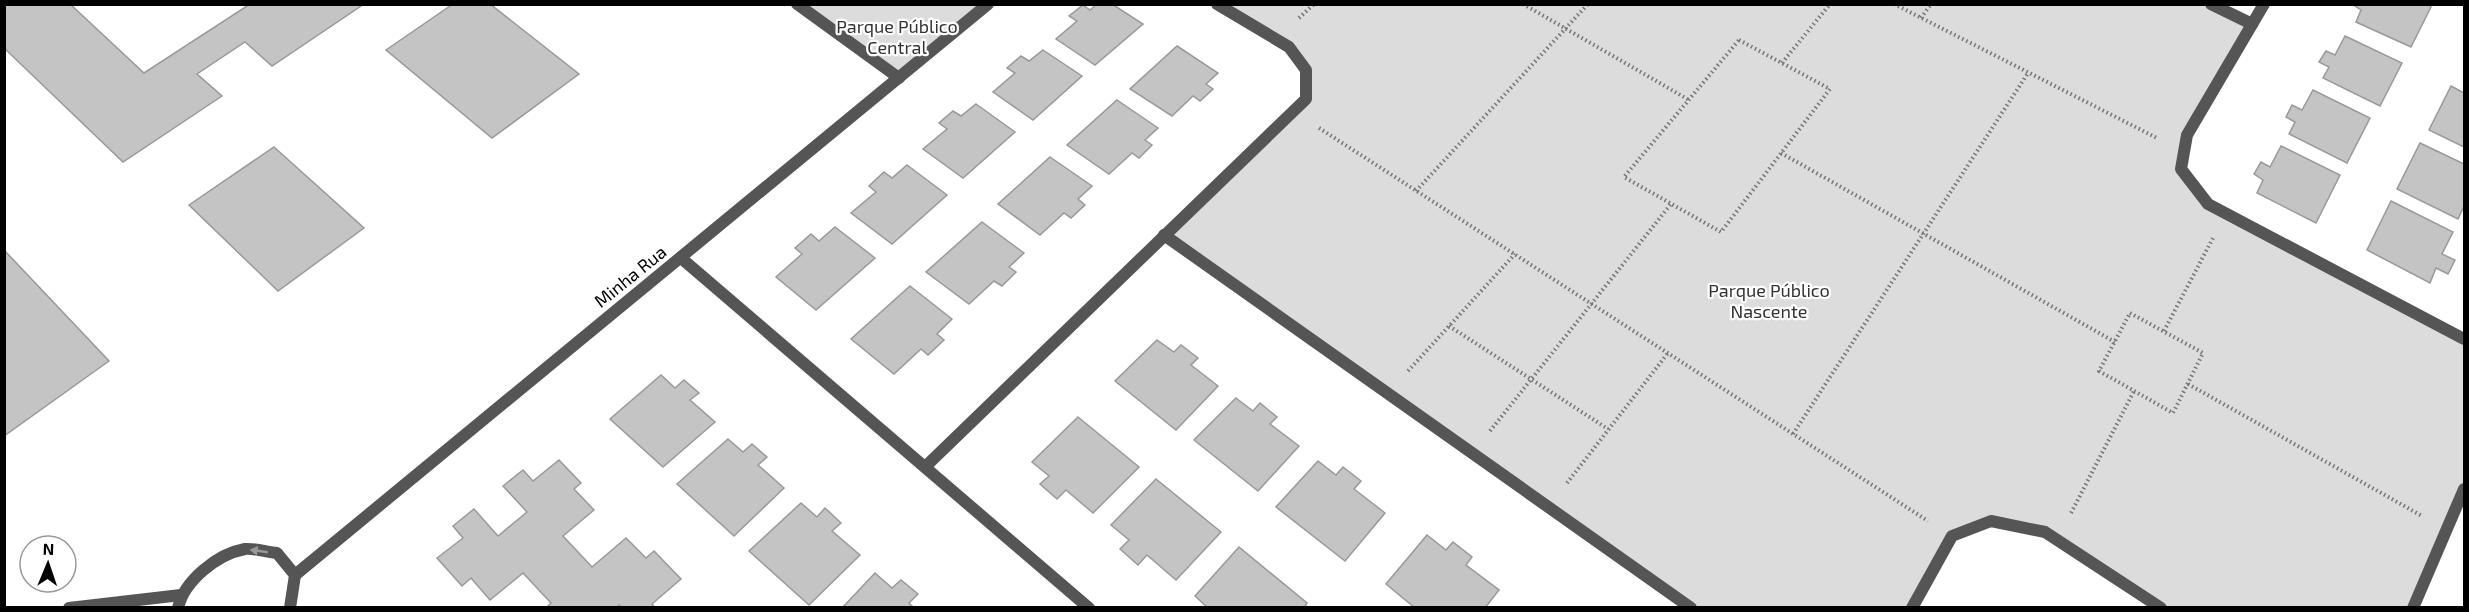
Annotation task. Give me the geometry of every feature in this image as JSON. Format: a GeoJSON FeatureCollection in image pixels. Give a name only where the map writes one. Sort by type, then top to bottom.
{"type":"FeatureCollection","features":[{"type":"Feature","properties":{"kind":"street"},"geometry":{"type":"LineString","coordinates":[[797,4],[899,78]]}},
{"type":"Feature","properties":{"kind":"street","name":"Minha Rua"},"geometry":{"type":"LineString","coordinates":[[295,576],[988,4]]}},
{"type":"Feature","properties":{"kind":"street"},"geometry":{"type":"LineString","coordinates":[[925,467],[1306,99],[1306,70],[1289,47],[1217,4]]}},
{"type":"Feature","properties":{"kind":"street"},"geometry":{"type":"LineString","coordinates":[[2211,4],[2252,24]]}},
{"type":"Feature","properties":{"kind":"street"},"geometry":{"type":"LineString","coordinates":[[2264,4],[2187,135],[2181,169],[2208,204],[2464,339]]}},
{"type":"Feature","properties":{"kind":"street"},"geometry":{"type":"LineString","coordinates":[[1164,236],[1691,608]]}},
{"type":"Feature","properties":{"kind":"street"},"geometry":{"type":"LineString","coordinates":[[681,258],[1089,608]]}},
{"type":"Feature","properties":{"kind":"street"},"geometry":{"type":"LineString","coordinates":[[2413,608],[2464,489]]}},
{"type":"Feature","properties":{"kind":"street"},"geometry":{"type":"LineString","coordinates":[[1912,608],[1952,536],[1991,521],[2045,532],[2161,608]]}},
{"type":"Feature","properties":{"kind":"street"},"geometry":{"type":"LineString","coordinates":[[69,608],[179,602],[208,565],[244,549],[277,553],[295,576],[290,608]]}},
{"type":"Feature","properties":{"kind":"path"},"geometry":{"type":"LineString","coordinates":[[1523,4],[1689,100]]}},
{"type":"Feature","properties":{"kind":"path"},"geometry":{"type":"LineString","coordinates":[[1416,191],[1587,4]]}},
{"type":"Feature","properties":{"kind":"path"},"geometry":{"type":"LineString","coordinates":[[1782,63],[1830,4]]}},
{"type":"Feature","properties":{"kind":"path"},"geometry":{"type":"LineString","coordinates":[[1894,4],[2184,152]]}},
{"type":"Feature","properties":{"kind":"path"},"geometry":{"type":"LineString","coordinates":[[1921,18],[1931,4]]}},
{"type":"Feature","properties":{"kind":"path"},"geometry":{"type":"LineString","coordinates":[[1739,40],[1782,63],[1830,89],[1721,232],[1624,177],[1739,40]]}},
{"type":"Feature","properties":{"kind":"path"},"geometry":{"type":"LineString","coordinates":[[1794,434],[2028,73]]}},
{"type":"Feature","properties":{"kind":"path"},"geometry":{"type":"LineString","coordinates":[[1293,111],[1952,536]]}},
{"type":"Feature","properties":{"kind":"path"},"geometry":{"type":"LineString","coordinates":[[1781,153],[2115,342]]}},
{"type":"Feature","properties":{"kind":"path"},"geometry":{"type":"LineString","coordinates":[[1473,453],[1671,204]]}},
{"type":"Feature","properties":{"kind":"path"},"geometry":{"type":"LineString","coordinates":[[2164,332],[2226,213]]}},
{"type":"Feature","properties":{"kind":"path"},"geometry":{"type":"LineString","coordinates":[[1388,393],[1515,254]]}},
{"type":"Feature","properties":{"kind":"path"},"geometry":{"type":"LineString","coordinates":[[2130,313],[2203,353],[2173,413],[2099,371],[2115,342],[2130,313]]}},
{"type":"Feature","properties":{"kind":"path"},"geometry":{"type":"LineString","coordinates":[[1449,326],[1608,429]]}},
{"type":"Feature","properties":{"kind":"path"},"geometry":{"type":"LineString","coordinates":[[1549,507],[1668,353]]}},
{"type":"Feature","properties":{"kind":"path"},"geometry":{"type":"LineString","coordinates":[[2188,384],[2446,530]]}},
{"type":"Feature","properties":{"kind":"path"},"geometry":{"type":"LineString","coordinates":[[2057,540],[2134,391]]}},
{"type":"Feature","properties":{"kind":"green space","name":"Parque Público Central"},"geometry":{"type":"Polygon","coordinates":[[[797,5],[988,5],[899,78],[797,5]]]}},
{"type":"Feature","properties":{"kind":"green space","name":"Parque Público Nascente"},"geometry":{"type":"Polygon","coordinates":[[[1216,5],[2211,5],[2252,24],[2187,134],[2181,169],[2208,204],[2464,339],[2464,492],[2414,607],[2161,607],[2057,540],[1991,521],[1952,536],[1912,607],[1691,607],[1164,235],[1306,99],[1306,70],[1289,47],[1216,5]]]}},
{"type":"Feature","properties":{"kind":"building"},"geometry":{"type":"Polygon","coordinates":[[[4,4],[70,4],[144,73],[250,4],[364,4],[272,66],[245,42],[197,74],[222,96],[123,162],[4,48],[4,4]]]}},
{"type":"Feature","properties":{"kind":"building"},"geometry":{"type":"Polygon","coordinates":[[[453,4],[490,4],[579,74],[492,138],[386,50],[453,4]]]}},
{"type":"Feature","properties":{"kind":"building"},"geometry":{"type":"Polygon","coordinates":[[[1097,4],[1112,4],[1143,24],[1095,65],[1056,39],[1077,21],[1069,16],[1083,5],[1090,10],[1097,4]]]}},
{"type":"Feature","properties":{"kind":"building"},"geometry":{"type":"Polygon","coordinates":[[[2352,4],[2427,4],[2431,7],[2411,47],[2356,22],[2361,10],[2352,4]]]}},
{"type":"Feature","properties":{"kind":"building"},"geometry":{"type":"Polygon","coordinates":[[[2345,36],[2402,63],[2380,106],[2323,78],[2329,67],[2319,62],[2326,51],[2335,55],[2345,36]]]}},
{"type":"Feature","properties":{"kind":"building"},"geometry":{"type":"Polygon","coordinates":[[[1177,46],[1218,73],[1206,84],[1213,89],[1200,101],[1193,96],[1172,116],[1130,89],[1177,46]]]}},
{"type":"Feature","properties":{"kind":"building"},"geometry":{"type":"Polygon","coordinates":[[[1043,50],[1082,76],[1033,120],[993,92],[1015,73],[1007,68],[1021,56],[1029,61],[1043,50]]]}},
{"type":"Feature","properties":{"kind":"building"},"geometry":{"type":"Polygon","coordinates":[[[2451,86],[2464,93],[2464,147],[2429,130],[2451,86]]]}},
{"type":"Feature","properties":{"kind":"building"},"geometry":{"type":"Polygon","coordinates":[[[2313,90],[2370,118],[2347,163],[2289,134],[2295,122],[2286,117],[2292,105],[2302,110],[2313,90]]]}},
{"type":"Feature","properties":{"kind":"building"},"geometry":{"type":"Polygon","coordinates":[[[1117,100],[1158,128],[1145,140],[1152,145],[1139,158],[1132,153],[1109,174],[1067,145],[1117,100]]]}},
{"type":"Feature","properties":{"kind":"building"},"geometry":{"type":"Polygon","coordinates":[[[976,104],[1015,132],[963,178],[923,149],[947,129],[939,123],[953,111],[961,116],[976,104]]]}},
{"type":"Feature","properties":{"kind":"building"},"geometry":{"type":"Polygon","coordinates":[[[2420,143],[2464,164],[2464,206],[2458,219],[2397,189],[2420,143]]]}},
{"type":"Feature","properties":{"kind":"building"},"geometry":{"type":"Polygon","coordinates":[[[2281,146],[2340,175],[2316,223],[2257,193],[2263,180],[2254,174],[2261,162],[2270,167],[2281,146]]]}},
{"type":"Feature","properties":{"kind":"building"},"geometry":{"type":"Polygon","coordinates":[[[274,147],[364,228],[278,291],[189,205],[274,147]]]}},
{"type":"Feature","properties":{"kind":"building"},"geometry":{"type":"Polygon","coordinates":[[[1050,157],[1092,186],[1078,199],[1085,205],[1071,218],[1064,213],[1040,235],[998,204],[1050,157]]]}},
{"type":"Feature","properties":{"kind":"building"},"geometry":{"type":"Polygon","coordinates":[[[907,165],[947,195],[892,244],[851,213],[876,192],[869,186],[884,172],[892,178],[907,165]]]}},
{"type":"Feature","properties":{"kind":"building"},"geometry":{"type":"Polygon","coordinates":[[[2391,201],[2453,232],[2442,254],[2455,260],[2448,274],[2436,268],[2430,283],[2367,250],[2391,201]]]}},
{"type":"Feature","properties":{"kind":"building"},"geometry":{"type":"Polygon","coordinates":[[[982,222],[1024,253],[1009,267],[1016,272],[1002,286],[994,281],[969,304],[926,272],[982,222]]]}},
{"type":"Feature","properties":{"kind":"building"},"geometry":{"type":"Polygon","coordinates":[[[835,227],[875,258],[816,310],[776,277],[802,254],[795,248],[811,234],[819,241],[835,227]]]}},
{"type":"Feature","properties":{"kind":"building"},"geometry":{"type":"Polygon","coordinates":[[[4,250],[109,361],[4,436],[4,250]]]}},
{"type":"Feature","properties":{"kind":"building"},"geometry":{"type":"Polygon","coordinates":[[[910,286],[952,319],[937,334],[944,340],[928,355],[921,349],[894,374],[851,339],[910,286]]]}},
{"type":"Feature","properties":{"kind":"building"},"geometry":{"type":"Polygon","coordinates":[[[1157,340],[1174,352],[1181,345],[1198,358],[1191,365],[1218,386],[1176,430],[1115,381],[1157,340]]]}},
{"type":"Feature","properties":{"kind":"building"},"geometry":{"type":"Polygon","coordinates":[[[661,375],[675,388],[684,380],[699,393],[690,400],[715,422],[663,467],[610,419],[661,375]]]}},
{"type":"Feature","properties":{"kind":"building"},"geometry":{"type":"Polygon","coordinates":[[[1236,398],[1253,411],[1260,403],[1277,417],[1270,424],[1299,446],[1258,491],[1194,440],[1236,398]]]}},
{"type":"Feature","properties":{"kind":"building"},"geometry":{"type":"Polygon","coordinates":[[[1078,417],[1139,467],[1093,513],[1066,490],[1057,499],[1040,484],[1049,476],[1032,462],[1078,417]]]}},
{"type":"Feature","properties":{"kind":"building"},"geometry":{"type":"Polygon","coordinates":[[[728,439],[743,452],[752,444],[767,457],[758,465],[784,488],[734,536],[677,484],[728,439]]]}},
{"type":"Feature","properties":{"kind":"building"},"geometry":{"type":"Polygon","coordinates":[[[559,460],[581,483],[574,489],[594,510],[563,536],[592,567],[626,538],[646,558],[654,551],[681,579],[652,604],[655,608],[622,608],[619,605],[616,608],[546,608],[551,603],[523,573],[490,600],[471,578],[462,586],[437,558],[463,538],[453,526],[474,509],[498,536],[527,512],[503,486],[523,470],[533,481],[559,460]]]}},
{"type":"Feature","properties":{"kind":"building"},"geometry":{"type":"Polygon","coordinates":[[[1318,461],[1336,475],[1343,467],[1361,481],[1354,489],[1385,513],[1345,561],[1276,507],[1318,461]]]}},
{"type":"Feature","properties":{"kind":"building"},"geometry":{"type":"Polygon","coordinates":[[[1156,479],[1221,532],[1176,580],[1147,555],[1138,565],[1120,549],[1129,540],[1111,525],[1156,479]]]}},
{"type":"Feature","properties":{"kind":"building"},"geometry":{"type":"Polygon","coordinates":[[[801,503],[817,517],[825,508],[841,523],[832,531],[860,555],[809,605],[749,551],[801,503]]]}},
{"type":"Feature","properties":{"kind":"building"},"geometry":{"type":"Polygon","coordinates":[[[1427,535],[1446,550],[1453,542],[1472,557],[1466,565],[1499,590],[1485,608],[1415,608],[1386,584],[1427,535]]]}},
{"type":"Feature","properties":{"kind":"building"},"geometry":{"type":"Polygon","coordinates":[[[1239,547],[1307,603],[1304,608],[1208,608],[1195,596],[1239,547]]]}},
{"type":"Feature","properties":{"kind":"building"},"geometry":{"type":"Polygon","coordinates":[[[875,573],[892,588],[901,580],[918,594],[909,603],[914,608],[842,608],[875,573]]]}}]}
